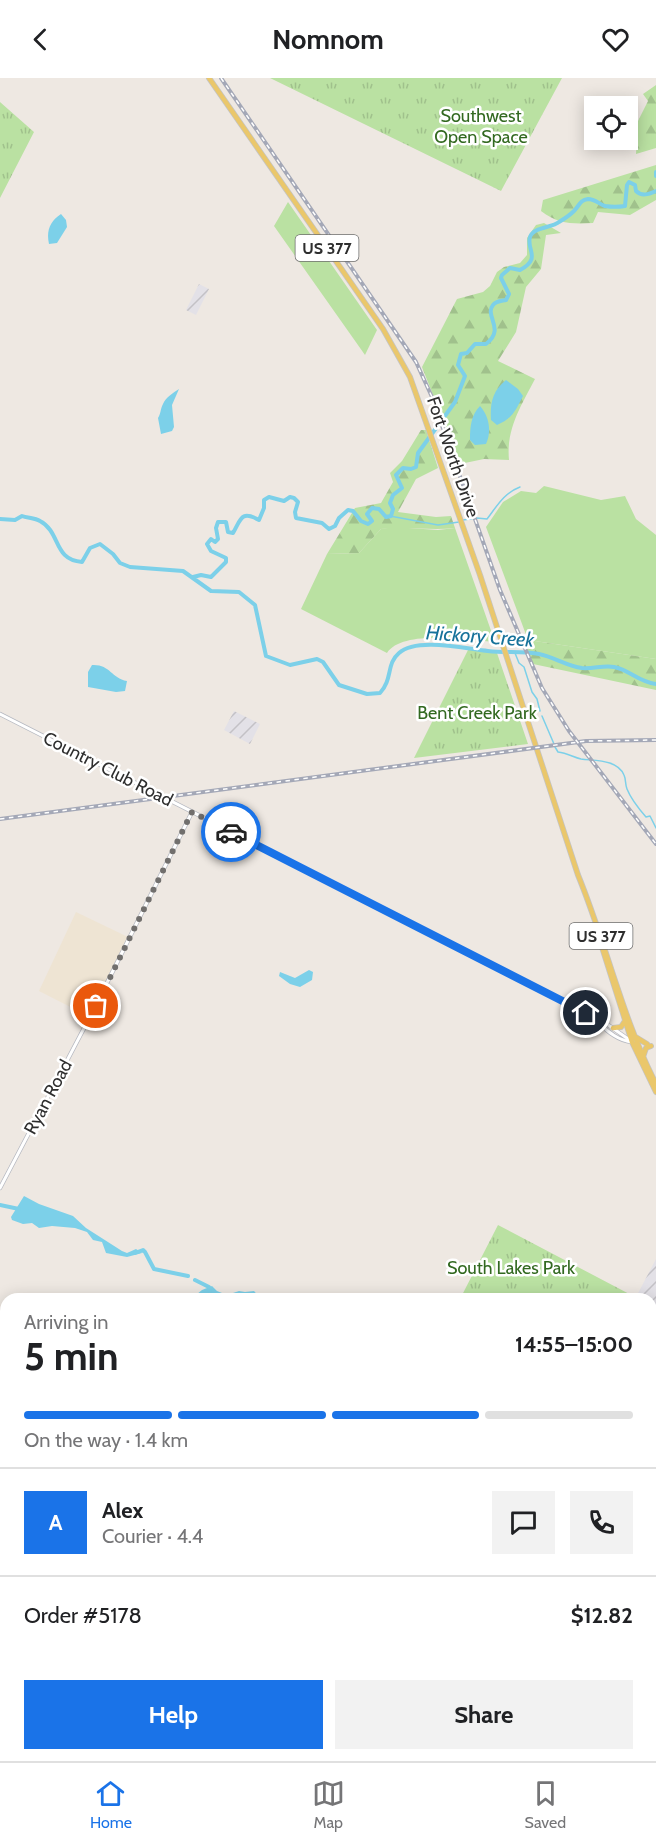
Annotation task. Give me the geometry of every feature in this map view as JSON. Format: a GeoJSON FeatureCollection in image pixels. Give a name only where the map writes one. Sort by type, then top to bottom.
{"type":"FeatureCollection","features":[{"type":"Feature","properties":{"kind":"main road","name":"Fort Worth Drive"},"geometry":{"type":"LineString","coordinates":[[209,78],[389,338],[413,384],[503,644],[625,1018],[656,1092]]}},
{"type":"Feature","properties":{"kind":"main road","name":"Country Club Road"},"geometry":{"type":"LineString","coordinates":[[0,714],[574,1006],[634,1040]]}},
{"type":"Feature","properties":{"kind":"main road","name":"Ryan Road"},"geometry":{"type":"LineString","coordinates":[[0,1188],[93,1011],[192,812]]}},
{"type":"Feature","properties":{"kind":"main road","name":"Fort Worth Drive"},"geometry":{"type":"LineString","coordinates":[[584,888],[594,912],[634,1040],[656,1084]]}},
{"type":"Feature","properties":{"kind":"main road"},"geometry":{"type":"LineString","coordinates":[[613,1028],[621,1027],[625,1018]]}},
{"type":"Feature","properties":{"kind":"main road","name":"Country Club Road"},"geometry":{"type":"LineString","coordinates":[[600,1022],[602,1026],[627,1042],[634,1040]]}},
{"type":"Feature","properties":{"kind":"main road"},"geometry":{"type":"LineString","coordinates":[[634,1040],[649,1045],[643,1057]]}},
{"type":"Feature","properties":{"kind":"shaded area"},"geometry":{"type":"Polygon","coordinates":[[[199,284],[209,289],[196,315],[186,310],[199,284]]]}},
{"type":"Feature","properties":{"kind":"shaded area"},"geometry":{"type":"Polygon","coordinates":[[[234,711],[260,724],[250,744],[224,730],[234,711]]]}},
{"type":"Feature","properties":{"kind":"shaded area"},"geometry":{"type":"Polygon","coordinates":[[[76,912],[128,937],[90,1017],[39,991],[76,912]]]}},
{"type":"Feature","properties":{"kind":"shaded area"},"geometry":{"type":"Polygon","coordinates":[[[656,1259],[656,1293],[638,1293],[656,1259]]]}},
{"type":"Feature","properties":{"kind":"green space","name":"Southwest Open Space"},"geometry":{"type":"Polygon","coordinates":[[[270,78],[562,78],[501,191],[270,78]]]}},
{"type":"Feature","properties":{"kind":"green space"},"geometry":{"type":"Polygon","coordinates":[[[656,85],[656,148],[636,154],[638,121],[648,101],[643,94],[656,85]]]}},
{"type":"Feature","properties":{"kind":"green space"},"geometry":{"type":"Polygon","coordinates":[[[0,102],[34,132],[0,198],[0,102]]]}},
{"type":"Feature","properties":{"kind":"green space"},"geometry":{"type":"Polygon","coordinates":[[[656,165],[656,200],[630,215],[598,212],[593,223],[578,223],[559,221],[541,211],[543,200],[656,165]]]}},
{"type":"Feature","properties":{"kind":"green space"},"geometry":{"type":"Polygon","coordinates":[[[288,202],[377,330],[365,355],[274,226],[288,202]]]}},
{"type":"Feature","properties":{"kind":"green space"},"geometry":{"type":"Polygon","coordinates":[[[544,223],[561,233],[546,235],[541,269],[526,287],[516,332],[498,361],[535,379],[512,428],[509,460],[484,459],[460,464],[422,367],[457,299],[483,292],[490,286],[497,272],[504,267],[520,263],[527,255],[527,238],[536,225],[544,223]]]}},
{"type":"Feature","properties":{"kind":"green space"},"geometry":{"type":"Polygon","coordinates":[[[421,430],[426,430],[438,468],[416,479],[398,512],[436,517],[451,516],[455,528],[381,529],[359,553],[327,554],[355,508],[381,503],[393,482],[390,473],[402,461],[421,430]]]}},
{"type":"Feature","properties":{"kind":"green space"},"geometry":{"type":"Polygon","coordinates":[[[544,486],[601,500],[625,496],[636,519],[656,535],[656,659],[528,640],[486,527],[503,502],[521,491],[536,493],[544,486]]]}},
{"type":"Feature","properties":{"kind":"green space"},"geometry":{"type":"Polygon","coordinates":[[[394,527],[438,530],[455,528],[495,642],[421,638],[395,646],[387,653],[301,609],[327,554],[359,553],[381,529],[394,527]]]}},
{"type":"Feature","properties":{"kind":"green space"},"geometry":{"type":"Polygon","coordinates":[[[528,640],[656,659],[656,690],[533,664],[524,643],[528,640]]]}},
{"type":"Feature","properties":{"kind":"green space","name":"Bent Creek Park"},"geometry":{"type":"Polygon","coordinates":[[[469,648],[497,653],[528,744],[414,758],[469,648]]]}},
{"type":"Feature","properties":{"kind":"green space","name":"South Lakes Park"},"geometry":{"type":"Polygon","coordinates":[[[498,1225],[627,1293],[463,1293],[498,1225]]]}},
{"type":"Feature","properties":{"kind":"water"},"geometry":{"type":"Polygon","coordinates":[[[61,214],[66,220],[67,227],[57,243],[49,244],[50,227],[61,214]]]}},
{"type":"Feature","properties":{"kind":"water"},"geometry":{"type":"Polygon","coordinates":[[[506,380],[523,396],[510,417],[497,425],[491,420],[492,403],[495,393],[506,380]]]}},
{"type":"Feature","properties":{"kind":"water"},"geometry":{"type":"Polygon","coordinates":[[[179,389],[172,405],[174,427],[172,431],[161,434],[158,418],[162,406],[168,397],[179,389]]]}},
{"type":"Feature","properties":{"kind":"water"},"geometry":{"type":"Polygon","coordinates":[[[480,406],[487,419],[489,434],[486,444],[475,445],[470,440],[471,426],[473,417],[480,406]]]}},
{"type":"Feature","properties":{"kind":"water"},"geometry":{"type":"Polygon","coordinates":[[[92,665],[103,667],[127,681],[125,691],[116,692],[88,687],[88,672],[92,665]]]}},
{"type":"Feature","properties":{"kind":"water"},"geometry":{"type":"Polygon","coordinates":[[[309,970],[313,972],[312,980],[300,987],[290,984],[279,976],[280,972],[295,978],[309,970]]]}},
{"type":"Feature","properties":{"kind":"water"},"geometry":{"type":"Polygon","coordinates":[[[24,1196],[73,1216],[86,1228],[122,1251],[127,1253],[136,1249],[142,1253],[127,1257],[106,1253],[102,1242],[93,1240],[87,1232],[75,1228],[52,1226],[39,1228],[32,1223],[23,1224],[12,1220],[11,1217],[24,1196]]]}},
{"type":"Feature","properties":{"kind":"water"},"geometry":{"type":"Polygon","coordinates":[[[212,1286],[222,1293],[198,1293],[212,1286]]]}},
{"type":"Feature","properties":{"kind":"water"},"geometry":{"type":"Polygon","coordinates":[[[239,1291],[256,1293],[233,1293],[239,1291]]]}},
{"type":"Feature","properties":{"kind":"waterway"},"geometry":{"type":"LineString","coordinates":[[193,577],[201,575],[211,577],[226,562],[226,558],[211,551],[207,544],[211,539],[215,542],[218,539],[216,528],[218,522],[226,522],[228,532],[233,533],[242,517],[248,516],[259,520],[264,508],[264,500],[269,497],[284,501],[290,497],[294,498],[298,502],[296,518],[322,523],[329,529],[335,526],[339,518],[348,510],[353,511],[361,521],[368,524],[372,521],[367,514],[372,508],[379,509],[386,517],[391,516],[393,509],[390,503],[393,495],[402,488],[396,475],[403,468],[416,467],[418,453],[455,402],[465,376],[458,365],[461,354],[467,353],[475,344],[486,344],[492,338],[495,328],[491,309],[496,303],[506,300],[509,294],[501,278],[502,275],[510,268],[520,270],[530,262],[532,254],[529,242],[532,234],[563,220],[581,202],[588,199],[605,206],[625,206],[629,182],[635,185],[636,191],[641,194],[656,191]]}},
{"type":"Feature","properties":{"kind":"waterway"},"geometry":{"type":"LineString","coordinates":[[463,520],[487,519],[505,496],[520,487]]}},
{"type":"Feature","properties":{"kind":"waterway","name":"Hickory Creek"},"geometry":{"type":"LineString","coordinates":[[0,519],[15,520],[22,516],[40,521],[47,526],[66,556],[73,560],[82,562],[90,548],[100,544],[120,563],[130,567],[183,571],[211,591],[239,592],[255,605],[266,656],[290,665],[317,659],[323,662],[339,685],[367,694],[380,693],[384,688],[392,662],[399,653],[407,648],[429,645],[539,654],[582,668],[614,667],[656,684]]}},
{"type":"Feature","properties":{"kind":"waterway"},"geometry":{"type":"LineString","coordinates":[[390,516],[438,525],[459,522]]}},
{"type":"Feature","properties":{"kind":"waterway"},"geometry":{"type":"LineString","coordinates":[[515,653],[519,663],[524,667],[540,711]]}},
{"type":"Feature","properties":{"kind":"waterway"},"geometry":{"type":"LineString","coordinates":[[542,716],[554,744]]}},
{"type":"Feature","properties":{"kind":"waterway"},"geometry":{"type":"LineString","coordinates":[[555,747],[558,752],[581,759],[611,763],[621,770],[633,800],[646,817],[650,816],[656,828]]}},
{"type":"Feature","properties":{"kind":"waterway"},"geometry":{"type":"LineString","coordinates":[[0,1205],[19,1209]]}},
{"type":"Feature","properties":{"kind":"waterway"},"geometry":{"type":"LineString","coordinates":[[135,1253],[143,1250],[154,1269],[188,1276]]}},
{"type":"Feature","properties":{"kind":"waterway"},"geometry":{"type":"LineString","coordinates":[[195,1280],[209,1287],[210,1291]]}},
{"type":"Feature","properties":{"kind":"railway"},"geometry":{"type":"LineString","coordinates":[[221,78],[416,362],[432,397],[500,590],[542,688],[569,731],[656,844]]}},
{"type":"Feature","properties":{"kind":"railway"},"geometry":{"type":"LineString","coordinates":[[0,819],[586,741],[656,740]]}},
{"type":"Feature","properties":{"kind":"way so far"},"geometry":{"type":"LineString","coordinates":[[96,1006],[192,812],[231,832]]}},
{"type":"Feature","properties":{"kind":"route"},"geometry":{"type":"LineString","coordinates":[[231,832],[586,1013]]}}]}
